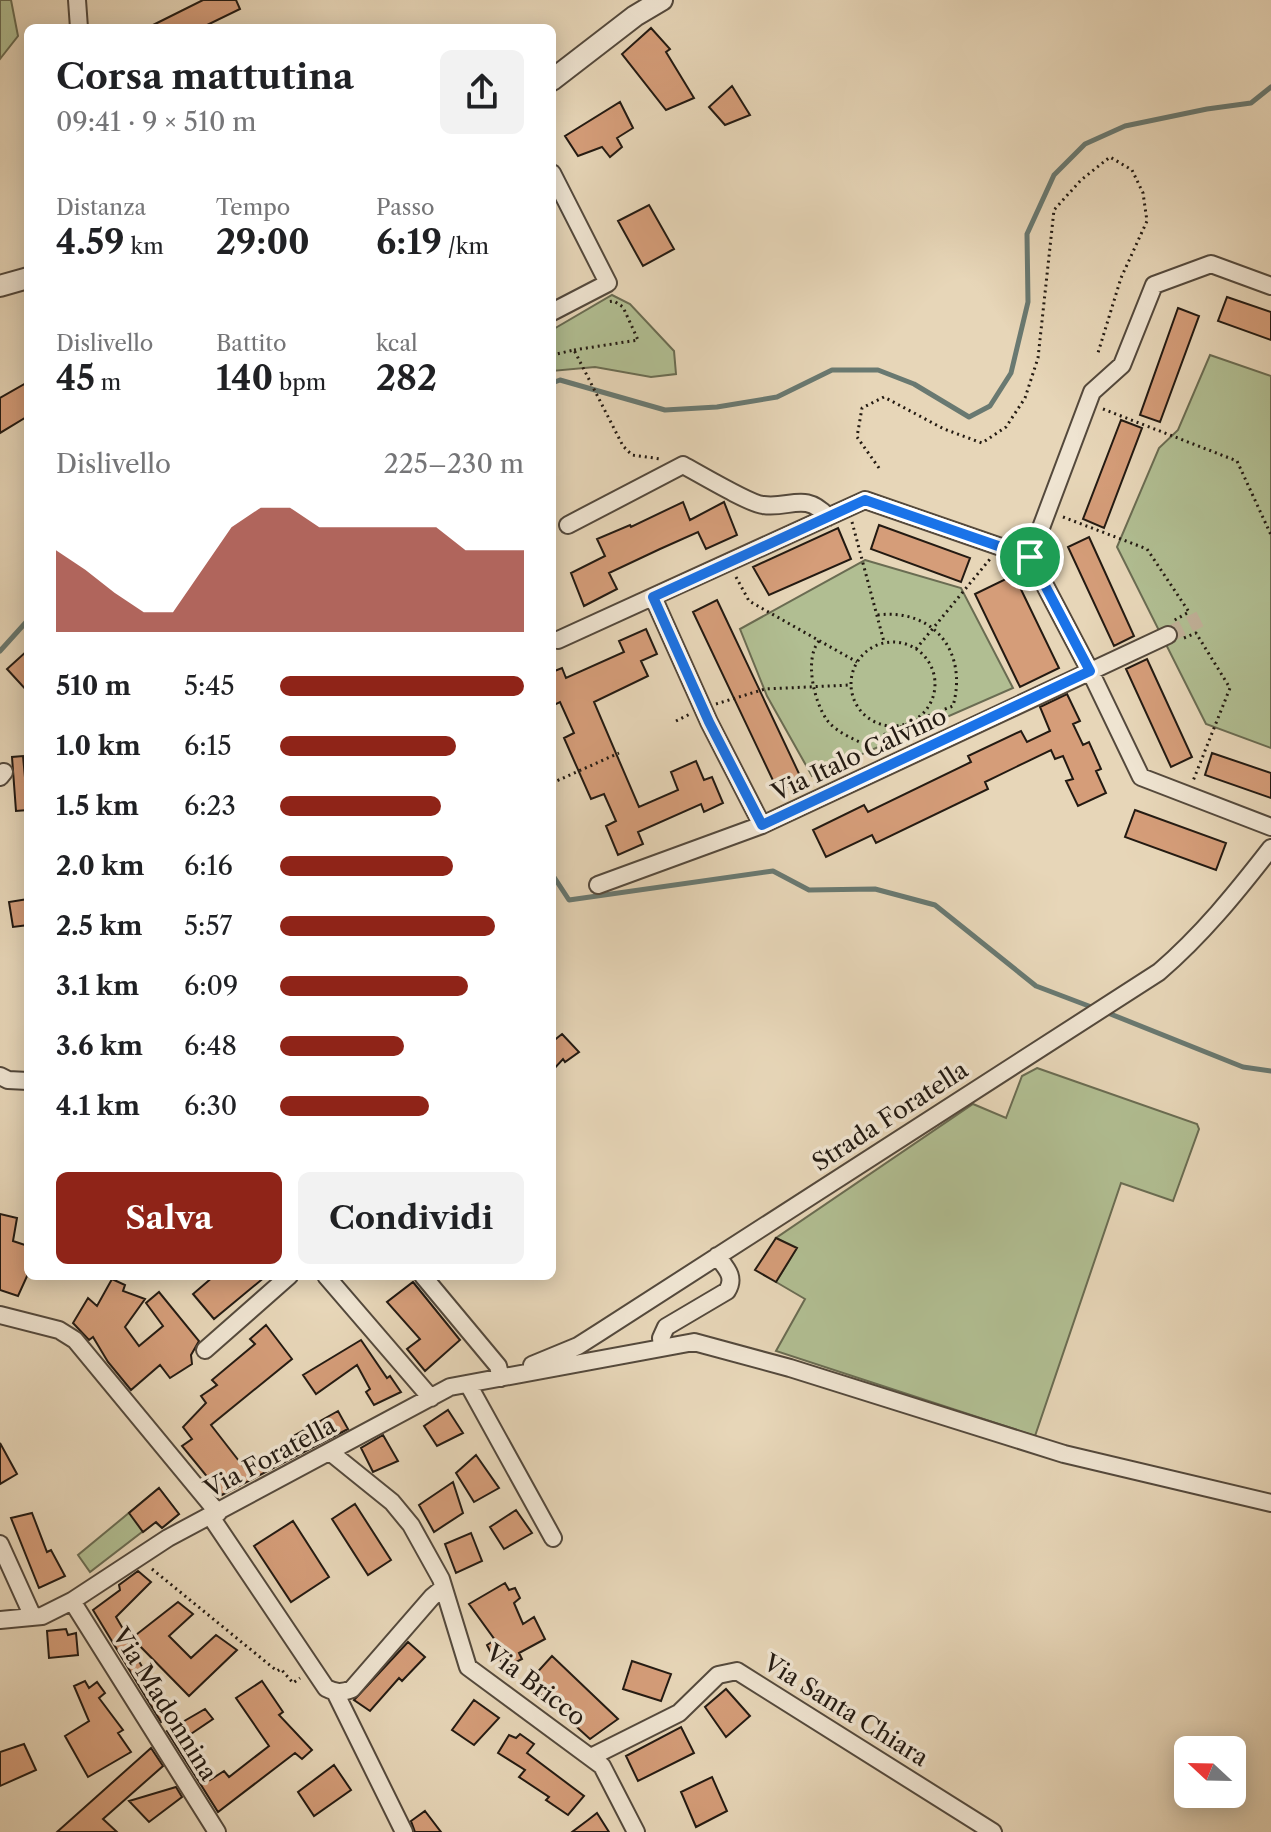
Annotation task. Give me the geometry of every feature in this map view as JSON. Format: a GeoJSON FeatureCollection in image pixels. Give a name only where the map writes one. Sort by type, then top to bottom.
{"type":"FeatureCollection","features":[{"type":"Feature","properties":{"kind":"street"},"geometry":{"type":"LineString","coordinates":[[77,0],[79,24]]}},
{"type":"Feature","properties":{"kind":"street"},"geometry":{"type":"LineString","coordinates":[[556,77],[635,16],[662,0]]}},
{"type":"Feature","properties":{"kind":"street"},"geometry":{"type":"LineString","coordinates":[[556,181],[608,283],[556,310]]}},
{"type":"Feature","properties":{"kind":"street"},"geometry":{"type":"LineString","coordinates":[[1030,557],[1092,392],[1122,365],[1154,285],[1211,264],[1271,286]]}},
{"type":"Feature","properties":{"kind":"street"},"geometry":{"type":"LineString","coordinates":[[0,286],[24,279]]}},
{"type":"Feature","properties":{"kind":"street"},"geometry":{"type":"LineString","coordinates":[[568,525],[683,465],[762,506],[802,501],[823,511],[828,517]]}},
{"type":"Feature","properties":{"kind":"street"},"geometry":{"type":"LineString","coordinates":[[558,640],[865,500],[1030,557],[1141,777],[1271,827]]}},
{"type":"Feature","properties":{"kind":"street"},"geometry":{"type":"LineString","coordinates":[[653,597],[702,707],[762,825]]}},
{"type":"Feature","properties":{"kind":"street","name":"Via Italo Calvino"},"geometry":{"type":"LineString","coordinates":[[598,885],[762,825],[1168,635]]}},
{"type":"Feature","properties":{"kind":"street","name":"Strada Foratella"},"geometry":{"type":"LineString","coordinates":[[501,1378],[578,1346],[1159,972],[1230,901],[1271,848]]}},
{"type":"Feature","properties":{"kind":"street"},"geometry":{"type":"LineString","coordinates":[[0,1076],[24,1081]]}},
{"type":"Feature","properties":{"kind":"street"},"geometry":{"type":"LineString","coordinates":[[662,1348],[661,1338],[666,1327],[727,1291],[732,1283],[730,1274],[717,1256]]}},
{"type":"Feature","properties":{"kind":"street"},"geometry":{"type":"LineString","coordinates":[[205,1350],[284,1280]]}},
{"type":"Feature","properties":{"kind":"street"},"geometry":{"type":"LineString","coordinates":[[329,1280],[431,1398]]}},
{"type":"Feature","properties":{"kind":"street"},"geometry":{"type":"LineString","coordinates":[[426,1280],[498,1366],[501,1378],[694,1342],[790,1368],[1064,1454],[1271,1503]]}},
{"type":"Feature","properties":{"kind":"street"},"geometry":{"type":"LineString","coordinates":[[0,1315],[59,1330],[75,1340],[214,1515],[326,1688],[335,1692],[352,1689],[443,1588]]}},
{"type":"Feature","properties":{"kind":"street"},"geometry":{"type":"LineString","coordinates":[[600,1332],[625,1355]]}},
{"type":"Feature","properties":{"kind":"street"},"geometry":{"type":"LineString","coordinates":[[578,1346],[598,1360]]}},
{"type":"Feature","properties":{"kind":"street","name":"Via Foratella"},"geometry":{"type":"LineString","coordinates":[[0,1620],[42,1616],[72,1601],[136,1557],[450,1387],[501,1378]]}},
{"type":"Feature","properties":{"kind":"street"},"geometry":{"type":"LineString","coordinates":[[468,1384],[553,1538]]}},
{"type":"Feature","properties":{"kind":"street","name":"Via Bricco"},"geometry":{"type":"LineString","coordinates":[[330,1452],[392,1502],[411,1525],[443,1588],[468,1667],[602,1766],[636,1832]]}},
{"type":"Feature","properties":{"kind":"street"},"geometry":{"type":"LineString","coordinates":[[0,1544],[33,1617]]}},
{"type":"Feature","properties":{"kind":"street","name":"Via Madonnina"},"geometry":{"type":"LineString","coordinates":[[72,1601],[217,1832]]}},
{"type":"Feature","properties":{"kind":"street","name":"Via Santa Chiara"},"geometry":{"type":"LineString","coordinates":[[591,1757],[679,1713],[718,1675],[737,1671],[993,1832]]}},
{"type":"Feature","properties":{"kind":"street"},"geometry":{"type":"LineString","coordinates":[[335,1692],[404,1832]]}},
{"type":"Feature","properties":{"kind":"path"},"geometry":{"type":"LineString","coordinates":[[879,468],[857,437],[862,408],[884,397],[944,429],[982,443],[1006,427],[1025,398],[1038,358],[1054,210],[1081,180],[1110,157],[1132,170],[1143,193],[1147,221],[1121,278],[1097,356]]}},
{"type":"Feature","properties":{"kind":"path"},"geometry":{"type":"LineString","coordinates":[[556,354],[638,340],[623,307],[614,301],[602,303]]}},
{"type":"Feature","properties":{"kind":"path"},"geometry":{"type":"LineString","coordinates":[[574,350],[623,446],[632,455],[670,460]]}},
{"type":"Feature","properties":{"kind":"path"},"geometry":{"type":"LineString","coordinates":[[1088,404],[1237,461],[1271,535]]}},
{"type":"Feature","properties":{"kind":"path"},"geometry":{"type":"LineString","coordinates":[[849,508],[884,642]]}},
{"type":"Feature","properties":{"kind":"path"},"geometry":{"type":"LineString","coordinates":[[1048,511],[1147,549],[1189,612]]}},
{"type":"Feature","properties":{"kind":"path"},"geometry":{"type":"LineString","coordinates":[[916,649],[1000,546]]}},
{"type":"Feature","properties":{"kind":"path"},"geometry":{"type":"LineString","coordinates":[[729,563],[749,601],[857,662]]}},
{"type":"Feature","properties":{"kind":"path"},"geometry":{"type":"LineString","coordinates":[[819,641],[814,647],[811,668],[815,686],[827,721],[847,736],[864,744],[953,706],[959,685],[949,645],[915,619],[898,613],[877,615]]}},
{"type":"Feature","properties":{"kind":"path"},"geometry":{"type":"LineString","coordinates":[[1188,795],[1230,688],[1196,633]]}},
{"type":"Feature","properties":{"kind":"path"},"geometry":{"type":"LineString","coordinates":[[898,641],[916,649],[932,667],[935,681],[927,708],[907,724],[881,724],[869,719],[859,710],[850,685],[852,670],[857,662],[870,647],[884,642],[898,641]]}},
{"type":"Feature","properties":{"kind":"path"},"geometry":{"type":"LineString","coordinates":[[676,721],[702,707],[765,689],[850,685]]}},
{"type":"Feature","properties":{"kind":"path"},"geometry":{"type":"LineString","coordinates":[[556,781],[619,753]]}},
{"type":"Feature","properties":{"kind":"path"},"geometry":{"type":"LineString","coordinates":[[136,1557],[277,1671],[281,1669],[293,1683],[313,1669]]}},
{"type":"Feature","properties":{"kind":"green space"},"geometry":{"type":"Polygon","coordinates":[[[0,0],[11,0],[18,36],[0,59],[0,0]]]}},
{"type":"Feature","properties":{"kind":"green space"},"geometry":{"type":"Polygon","coordinates":[[[612,295],[630,304],[674,351],[676,374],[651,377],[595,367],[556,371],[556,328],[612,295]]]}},
{"type":"Feature","properties":{"kind":"green space"},"geometry":{"type":"Polygon","coordinates":[[[1210,355],[1271,376],[1271,748],[1206,724],[1117,547],[1159,448],[1178,430],[1210,355]]]}},
{"type":"Feature","properties":{"kind":"green space"},"geometry":{"type":"Polygon","coordinates":[[[865,560],[961,588],[1013,688],[812,776],[767,696],[740,629],[865,560]]]}},
{"type":"Feature","properties":{"kind":"green space"},"geometry":{"type":"Polygon","coordinates":[[[1037,1068],[1197,1124],[1199,1129],[1173,1201],[1121,1183],[1035,1436],[776,1351],[805,1299],[776,1282],[796,1249],[776,1238],[973,1104],[1006,1118],[1022,1076],[1037,1068]]]}},
{"type":"Feature","properties":{"kind":"green space"},"geometry":{"type":"Polygon","coordinates":[[[159,1488],[179,1514],[162,1528],[155,1522],[90,1572],[78,1555],[159,1488]]]}},
{"type":"Feature","properties":{"kind":"building"},"geometry":{"type":"Polygon","coordinates":[[[203,0],[236,0],[240,9],[209,24],[155,24],[203,0]]]}},
{"type":"Feature","properties":{"kind":"building"},"geometry":{"type":"Polygon","coordinates":[[[651,28],[670,49],[666,52],[694,98],[666,110],[622,54],[651,28]]]}},
{"type":"Feature","properties":{"kind":"building"},"geometry":{"type":"Polygon","coordinates":[[[732,86],[750,115],[725,125],[709,107],[732,86]]]}},
{"type":"Feature","properties":{"kind":"building"},"geometry":{"type":"Polygon","coordinates":[[[620,102],[633,128],[617,138],[622,147],[610,157],[602,147],[578,156],[565,136],[620,102]]]}},
{"type":"Feature","properties":{"kind":"building"},"geometry":{"type":"Polygon","coordinates":[[[649,205],[674,249],[643,266],[618,221],[649,205]]]}},
{"type":"Feature","properties":{"kind":"building"},"geometry":{"type":"Polygon","coordinates":[[[1227,297],[1271,312],[1271,340],[1218,321],[1227,297]]]}},
{"type":"Feature","properties":{"kind":"building"},"geometry":{"type":"Polygon","coordinates":[[[1178,308],[1199,316],[1160,422],[1140,415],[1178,308]]]}},
{"type":"Feature","properties":{"kind":"building"},"geometry":{"type":"Polygon","coordinates":[[[24,384],[24,418],[0,433],[0,398],[24,384]]]}},
{"type":"Feature","properties":{"kind":"building"},"geometry":{"type":"Polygon","coordinates":[[[1121,420],[1142,428],[1104,528],[1083,519],[1121,420]]]}},
{"type":"Feature","properties":{"kind":"building"},"geometry":{"type":"Polygon","coordinates":[[[683,502],[690,520],[724,502],[737,535],[706,549],[698,532],[660,549],[609,573],[617,589],[584,606],[571,573],[605,556],[597,539],[631,527],[683,502]]]}},
{"type":"Feature","properties":{"kind":"building"},"geometry":{"type":"Polygon","coordinates":[[[879,525],[970,558],[961,582],[871,549],[879,525]]]}},
{"type":"Feature","properties":{"kind":"building"},"geometry":{"type":"Polygon","coordinates":[[[838,528],[851,559],[769,595],[753,567],[838,528]]]}},
{"type":"Feature","properties":{"kind":"building"},"geometry":{"type":"Polygon","coordinates":[[[1089,537],[1134,636],[1114,646],[1068,547],[1089,537]]]}},
{"type":"Feature","properties":{"kind":"building"},"geometry":{"type":"Polygon","coordinates":[[[1014,575],[1059,668],[1020,687],[975,594],[1014,575]]]}},
{"type":"Feature","properties":{"kind":"building"},"geometry":{"type":"Polygon","coordinates":[[[717,600],[802,780],[778,791],[693,612],[717,600]]]}},
{"type":"Feature","properties":{"kind":"building"},"geometry":{"type":"Polygon","coordinates":[[[646,629],[657,654],[641,661],[648,676],[594,702],[639,807],[678,790],[671,772],[696,761],[704,780],[712,777],[723,803],[704,812],[701,804],[638,832],[643,844],[618,855],[606,826],[616,821],[604,794],[591,799],[564,738],[574,733],[560,702],[556,704],[556,670],[562,668],[566,678],[624,652],[619,641],[646,629]]]}},
{"type":"Feature","properties":{"kind":"building"},"geometry":{"type":"Polygon","coordinates":[[[24,654],[24,688],[7,669],[24,654]]]}},
{"type":"Feature","properties":{"kind":"building"},"geometry":{"type":"Polygon","coordinates":[[[1147,659],[1192,757],[1171,767],[1126,669],[1147,659]]]}},
{"type":"Feature","properties":{"kind":"building"},"geometry":{"type":"Polygon","coordinates":[[[1067,694],[1080,721],[1073,724],[1083,745],[1089,742],[1101,769],[1096,771],[1106,793],[1078,806],[1066,781],[1073,779],[1063,756],[1055,759],[1051,750],[985,782],[988,789],[876,843],[872,835],[826,857],[813,830],[864,805],[868,812],[971,762],[968,756],[1021,731],[1027,742],[1050,731],[1040,707],[1067,694]]]}},
{"type":"Feature","properties":{"kind":"building"},"geometry":{"type":"Polygon","coordinates":[[[1212,753],[1271,773],[1271,798],[1205,775],[1212,753]]]}},
{"type":"Feature","properties":{"kind":"building"},"geometry":{"type":"Polygon","coordinates":[[[23,756],[24,810],[16,811],[12,757],[23,756]]]}},
{"type":"Feature","properties":{"kind":"building"},"geometry":{"type":"Polygon","coordinates":[[[1135,810],[1226,843],[1216,870],[1125,837],[1135,810]]]}},
{"type":"Feature","properties":{"kind":"building"},"geometry":{"type":"Polygon","coordinates":[[[24,900],[24,926],[13,927],[9,902],[24,900]]]}},
{"type":"Feature","properties":{"kind":"building"},"geometry":{"type":"Polygon","coordinates":[[[562,1034],[579,1052],[565,1062],[563,1059],[556,1067],[556,1039],[562,1034]]]}},
{"type":"Feature","properties":{"kind":"building"},"geometry":{"type":"Polygon","coordinates":[[[0,1214],[17,1218],[13,1241],[24,1245],[25,1280],[18,1296],[0,1290],[0,1214]]]}},
{"type":"Feature","properties":{"kind":"building"},"geometry":{"type":"Polygon","coordinates":[[[776,1238],[797,1248],[776,1282],[755,1270],[776,1238]]]}},
{"type":"Feature","properties":{"kind":"building"},"geometry":{"type":"Polygon","coordinates":[[[111,1280],[125,1285],[123,1291],[145,1299],[125,1327],[139,1346],[163,1326],[146,1303],[159,1292],[199,1341],[191,1355],[192,1364],[170,1378],[160,1365],[131,1390],[93,1337],[89,1340],[73,1323],[88,1298],[97,1306],[111,1280]]]}},
{"type":"Feature","properties":{"kind":"building"},"geometry":{"type":"Polygon","coordinates":[[[209,1280],[261,1280],[214,1319],[193,1294],[209,1280]]]}},
{"type":"Feature","properties":{"kind":"building"},"geometry":{"type":"Polygon","coordinates":[[[413,1282],[460,1340],[425,1371],[407,1349],[420,1339],[387,1302],[413,1282]]]}},
{"type":"Feature","properties":{"kind":"building"},"geometry":{"type":"Polygon","coordinates":[[[266,1325],[292,1359],[211,1425],[246,1470],[292,1442],[290,1438],[338,1411],[348,1429],[222,1495],[182,1446],[192,1439],[183,1427],[206,1403],[201,1396],[217,1385],[212,1380],[255,1344],[250,1339],[266,1325]]]}},
{"type":"Feature","properties":{"kind":"building"},"geometry":{"type":"Polygon","coordinates":[[[361,1340],[387,1378],[390,1376],[401,1392],[374,1405],[366,1392],[370,1389],[357,1365],[316,1394],[303,1375],[361,1340]]]}},
{"type":"Feature","properties":{"kind":"building"},"geometry":{"type":"Polygon","coordinates":[[[448,1410],[463,1433],[437,1446],[424,1426],[448,1410]]]}},
{"type":"Feature","properties":{"kind":"building"},"geometry":{"type":"Polygon","coordinates":[[[383,1435],[398,1461],[373,1472],[361,1448],[383,1435]]]}},
{"type":"Feature","properties":{"kind":"building"},"geometry":{"type":"Polygon","coordinates":[[[0,1443],[17,1474],[0,1484],[0,1443]]]}},
{"type":"Feature","properties":{"kind":"building"},"geometry":{"type":"Polygon","coordinates":[[[476,1455],[499,1488],[474,1502],[456,1473],[476,1455]]]}},
{"type":"Feature","properties":{"kind":"building"},"geometry":{"type":"Polygon","coordinates":[[[453,1482],[463,1513],[434,1532],[419,1505],[453,1482]]]}},
{"type":"Feature","properties":{"kind":"building"},"geometry":{"type":"Polygon","coordinates":[[[159,1488],[179,1514],[162,1528],[156,1522],[143,1532],[129,1513],[159,1488]]]}},
{"type":"Feature","properties":{"kind":"building"},"geometry":{"type":"Polygon","coordinates":[[[355,1504],[391,1560],[368,1575],[332,1519],[355,1504]]]}},
{"type":"Feature","properties":{"kind":"building"},"geometry":{"type":"Polygon","coordinates":[[[516,1510],[532,1533],[504,1549],[490,1527],[516,1510]]]}},
{"type":"Feature","properties":{"kind":"building"},"geometry":{"type":"Polygon","coordinates":[[[32,1513],[47,1552],[51,1550],[65,1576],[39,1588],[11,1518],[32,1513]]]}},
{"type":"Feature","properties":{"kind":"building"},"geometry":{"type":"Polygon","coordinates":[[[293,1521],[329,1577],[291,1602],[254,1546],[293,1521]]]}},
{"type":"Feature","properties":{"kind":"building"},"geometry":{"type":"Polygon","coordinates":[[[471,1533],[482,1561],[456,1573],[445,1544],[471,1533]]]}},
{"type":"Feature","properties":{"kind":"building"},"geometry":{"type":"Polygon","coordinates":[[[138,1571],[151,1582],[116,1617],[170,1714],[161,1722],[93,1610],[120,1590],[119,1585],[138,1571]]]}},
{"type":"Feature","properties":{"kind":"building"},"geometry":{"type":"Polygon","coordinates":[[[505,1583],[509,1590],[515,1588],[520,1598],[514,1603],[523,1624],[534,1617],[545,1639],[519,1653],[522,1659],[504,1668],[497,1653],[491,1653],[487,1645],[495,1640],[469,1604],[505,1583]]]}},
{"type":"Feature","properties":{"kind":"building"},"geometry":{"type":"Polygon","coordinates":[[[178,1602],[193,1614],[169,1636],[191,1658],[216,1635],[237,1650],[189,1696],[132,1638],[178,1602]]]}},
{"type":"Feature","properties":{"kind":"building"},"geometry":{"type":"Polygon","coordinates":[[[66,1629],[68,1635],[76,1633],[78,1655],[49,1658],[47,1631],[66,1629]]]}},
{"type":"Feature","properties":{"kind":"building"},"geometry":{"type":"Polygon","coordinates":[[[408,1642],[425,1657],[402,1681],[399,1678],[370,1711],[354,1700],[408,1642]]]}},
{"type":"Feature","properties":{"kind":"building"},"geometry":{"type":"Polygon","coordinates":[[[552,1656],[618,1719],[590,1739],[537,1691],[541,1684],[532,1678],[552,1656]]]}},
{"type":"Feature","properties":{"kind":"building"},"geometry":{"type":"Polygon","coordinates":[[[632,1661],[671,1674],[661,1701],[623,1689],[632,1661]]]}},
{"type":"Feature","properties":{"kind":"building"},"geometry":{"type":"Polygon","coordinates":[[[85,1681],[89,1688],[97,1682],[105,1693],[99,1698],[123,1730],[118,1733],[131,1752],[88,1777],[65,1736],[89,1721],[74,1686],[85,1681]]]}},
{"type":"Feature","properties":{"kind":"building"},"geometry":{"type":"Polygon","coordinates":[[[262,1681],[283,1712],[279,1715],[312,1750],[302,1759],[295,1753],[218,1812],[167,1731],[205,1709],[213,1719],[185,1738],[210,1780],[224,1771],[229,1777],[269,1746],[236,1698],[262,1681]]]}},
{"type":"Feature","properties":{"kind":"building"},"geometry":{"type":"Polygon","coordinates":[[[726,1689],[750,1716],[726,1737],[705,1707],[726,1689]]]}},
{"type":"Feature","properties":{"kind":"building"},"geometry":{"type":"Polygon","coordinates":[[[474,1700],[499,1718],[474,1745],[452,1730],[474,1700]]]}},
{"type":"Feature","properties":{"kind":"building"},"geometry":{"type":"Polygon","coordinates":[[[681,1727],[694,1753],[638,1781],[626,1756],[681,1727]]]}},
{"type":"Feature","properties":{"kind":"building"},"geometry":{"type":"Polygon","coordinates":[[[520,1734],[534,1744],[527,1753],[584,1796],[568,1815],[546,1800],[549,1797],[519,1777],[525,1770],[498,1753],[509,1735],[516,1738],[520,1734]]]}},
{"type":"Feature","properties":{"kind":"building"},"geometry":{"type":"Polygon","coordinates":[[[24,1744],[36,1770],[0,1786],[0,1752],[24,1744]]]}},
{"type":"Feature","properties":{"kind":"building"},"geometry":{"type":"Polygon","coordinates":[[[151,1748],[163,1766],[103,1819],[117,1832],[57,1832],[151,1748]]]}},
{"type":"Feature","properties":{"kind":"building"},"geometry":{"type":"Polygon","coordinates":[[[334,1765],[351,1790],[314,1816],[298,1792],[334,1765]]]}},
{"type":"Feature","properties":{"kind":"building"},"geometry":{"type":"Polygon","coordinates":[[[712,1777],[727,1811],[696,1827],[681,1792],[712,1777]]]}},
{"type":"Feature","properties":{"kind":"building"},"geometry":{"type":"Polygon","coordinates":[[[176,1787],[182,1797],[149,1822],[129,1801],[176,1787]]]}},
{"type":"Feature","properties":{"kind":"building"},"geometry":{"type":"Polygon","coordinates":[[[425,1811],[441,1832],[415,1832],[411,1821],[425,1811]]]}},
{"type":"Feature","properties":{"kind":"building"},"geometry":{"type":"Polygon","coordinates":[[[597,1813],[609,1832],[572,1832],[588,1820],[597,1813]]]}},
{"type":"Feature","properties":{"kind":"waterway"},"geometry":{"type":"LineString","coordinates":[[556,382],[560,380],[665,410],[717,407],[777,397],[832,370],[878,370],[914,384],[969,417],[990,406],[1011,373],[1028,302],[1027,234],[1054,175],[1085,144],[1125,126],[1251,103],[1271,87]]}},
{"type":"Feature","properties":{"kind":"waterway"},"geometry":{"type":"LineString","coordinates":[[0,651],[24,624]]}},
{"type":"Feature","properties":{"kind":"waterway"},"geometry":{"type":"LineString","coordinates":[[556,880],[569,900],[773,871],[809,890],[875,889],[935,905],[1036,986],[1094,1008]]}},
{"type":"Feature","properties":{"kind":"waterway"},"geometry":{"type":"LineString","coordinates":[[1103,1011],[1243,1067],[1271,1071]]}},
{"type":"Feature","properties":{"kind":"tunnel"},"geometry":{"type":"LineString","coordinates":[[1168,635],[1200,619]]}},
{"type":"Feature","properties":{"kind":"route"},"geometry":{"type":"LineString","coordinates":[[865,500],[1030,557],[1090,671],[762,825],[709,722],[653,597],[865,500]]}}]}
